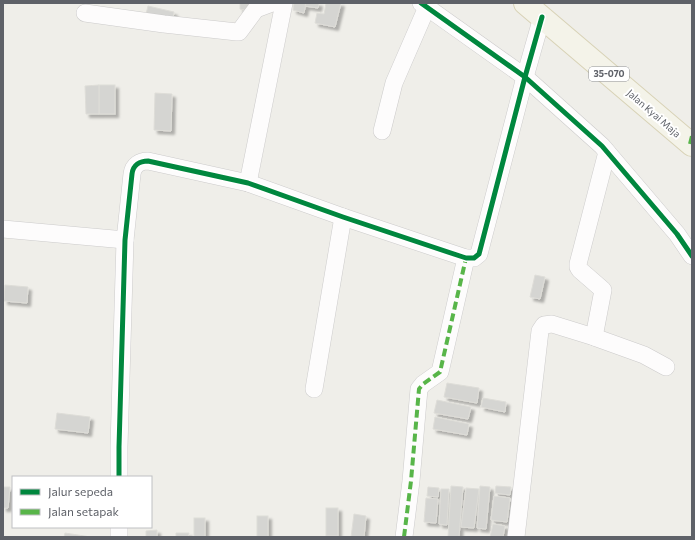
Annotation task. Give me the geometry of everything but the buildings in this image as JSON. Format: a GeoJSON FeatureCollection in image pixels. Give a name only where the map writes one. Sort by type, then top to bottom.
{"type":"FeatureCollection","features":[{"type":"Feature","properties":{"kind":"main road","name":"Jalan Kyai Maja"},"geometry":{"type":"LineString","coordinates":[[525,3],[691,142]]}},
{"type":"Feature","properties":{"kind":"street"},"geometry":{"type":"LineString","coordinates":[[85,13],[237,32],[256,9],[272,3]]}},
{"type":"Feature","properties":{"kind":"street"},"geometry":{"type":"LineString","coordinates":[[248,183],[284,3]]}},
{"type":"Feature","properties":{"kind":"street"},"geometry":{"type":"LineString","coordinates":[[382,131],[394,83],[424,5],[529,64],[602,146],[677,234],[692,256]]}},
{"type":"Feature","properties":{"kind":"street"},"geometry":{"type":"LineString","coordinates":[[119,476],[125,240],[132,170],[136,164],[148,161],[248,183],[343,217],[466,258],[474,258],[479,254],[542,17]]}},
{"type":"Feature","properties":{"kind":"street"},"geometry":{"type":"LineString","coordinates":[[594,336],[603,290],[580,270],[578,264],[607,152]]}},
{"type":"Feature","properties":{"kind":"street"},"geometry":{"type":"LineString","coordinates":[[314,389],[343,217]]}},
{"type":"Feature","properties":{"kind":"street"},"geometry":{"type":"LineString","coordinates":[[3,229],[125,240]]}},
{"type":"Feature","properties":{"kind":"street"},"geometry":{"type":"LineString","coordinates":[[404,537],[411,481],[419,389],[440,372],[466,258]]}},
{"type":"Feature","properties":{"kind":"street"},"geometry":{"type":"LineString","coordinates":[[516,537],[540,331],[544,325],[552,324],[594,336],[644,355],[666,368]]}},
{"type":"Feature","properties":{"kind":"marked path"},"geometry":{"type":"LineString","coordinates":[[690,144],[692,136]]}},
{"type":"Feature","properties":{"kind":"marked path"},"geometry":{"type":"LineString","coordinates":[[404,537],[411,481],[419,389],[423,384],[440,372],[466,258]]}},
{"type":"Feature","properties":{"kind":"cycle path"},"geometry":{"type":"LineString","coordinates":[[421,3],[525,77],[602,146],[677,234],[692,256]]}},
{"type":"Feature","properties":{"kind":"cycle path"},"geometry":{"type":"LineString","coordinates":[[119,476],[125,240],[132,174],[135,166],[142,162],[148,161],[248,183],[343,217],[466,258],[474,258],[479,254],[542,17]]}}]}
